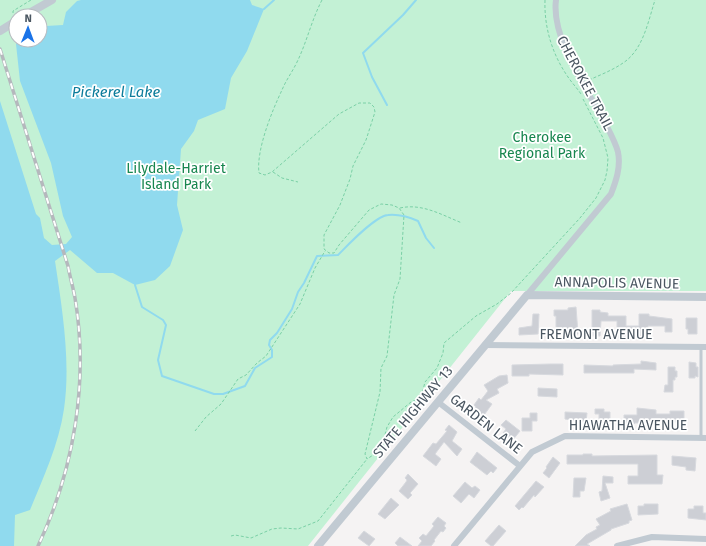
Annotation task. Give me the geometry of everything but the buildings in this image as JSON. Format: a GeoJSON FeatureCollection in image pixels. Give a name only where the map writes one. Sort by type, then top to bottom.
{"type":"FeatureCollection","features":[{"type":"Feature","properties":{"kind":"street"},"geometry":{"type":"LineString","coordinates":[[38,8],[52,0]]}},
{"type":"Feature","properties":{"kind":"street"},"geometry":{"type":"LineString","coordinates":[[527,295],[611,194],[618,174],[618,153],[610,132],[561,40],[556,21],[556,0]]}},
{"type":"Feature","properties":{"kind":"street"},"geometry":{"type":"LineString","coordinates":[[0,31],[8,24]]}},
{"type":"Feature","properties":{"kind":"street","name":"ANNAPOLIS AVENUE"},"geometry":{"type":"LineString","coordinates":[[527,295],[706,298]]}},
{"type":"Feature","properties":{"kind":"street","name":"STATE HIGHWAY 13"},"geometry":{"type":"LineString","coordinates":[[318,546],[527,295]]}},
{"type":"Feature","properties":{"kind":"street","name":"FREMONT AVENUE"},"geometry":{"type":"LineString","coordinates":[[485,345],[703,347]]}},
{"type":"Feature","properties":{"kind":"street","name":"GARDEN LANE"},"geometry":{"type":"LineString","coordinates":[[438,402],[520,466]]}},
{"type":"Feature","properties":{"kind":"street","name":"HIAWATHA AVENUE"},"geometry":{"type":"LineString","coordinates":[[454,546],[532,452],[565,436],[704,438]]}},
{"type":"Feature","properties":{"kind":"street"},"geometry":{"type":"LineString","coordinates":[[617,546],[652,537],[706,539]]}},
{"type":"Feature","properties":{"kind":"lane"},"geometry":{"type":"LineString","coordinates":[[703,347],[704,438]]}},
{"type":"Feature","properties":{"kind":"path"},"geometry":{"type":"LineString","coordinates":[[17,8],[31,0]]}},
{"type":"Feature","properties":{"kind":"path"},"geometry":{"type":"LineString","coordinates":[[322,0],[316,11],[298,60],[282,90],[261,146],[258,167],[259,173],[265,175],[272,172],[339,114],[359,103],[370,103],[374,107],[375,112],[366,140],[353,166],[350,179],[340,204],[324,235],[324,249],[329,253],[334,253],[369,210],[381,204],[392,205],[399,208],[404,215],[400,279],[394,295],[387,356],[381,368],[380,392],[365,454],[367,459]]}},
{"type":"Feature","properties":{"kind":"path","name":"CHEROKEE TRAIL"},"geometry":{"type":"LineString","coordinates":[[231,536],[235,535],[251,538],[272,529],[281,528],[298,530],[318,521],[367,459],[381,450],[385,434],[393,417],[411,402],[421,398],[425,382],[437,368],[443,353],[444,343],[476,316],[497,304],[517,287],[580,218],[596,198],[605,180],[608,165],[607,152],[603,138],[582,96],[564,70],[548,34],[545,23],[545,0]]}},
{"type":"Feature","properties":{"kind":"path"},"geometry":{"type":"LineString","coordinates":[[589,80],[623,63],[635,52],[642,39],[655,0]]}},
{"type":"Feature","properties":{"kind":"path"},"geometry":{"type":"LineString","coordinates":[[272,172],[282,178],[298,182]]}},
{"type":"Feature","properties":{"kind":"path"},"geometry":{"type":"LineString","coordinates":[[399,208],[411,205],[427,209],[462,223]]}},
{"type":"Feature","properties":{"kind":"path"},"geometry":{"type":"LineString","coordinates":[[195,431],[206,417],[221,404],[238,379],[246,375],[266,356],[300,304],[315,268],[326,250]]}},
{"type":"Feature","properties":{"kind":"green space","name":"Lilydale-Harriet Island Park"},"geometry":{"type":"Polygon","coordinates":[[[0,0],[706,0],[706,291],[511,291],[308,546],[0,546],[0,0]]]}},
{"type":"Feature","properties":{"kind":"water","name":"Pickerel Lake"},"geometry":{"type":"Polygon","coordinates":[[[250,0],[252,5],[264,9],[247,51],[231,78],[225,109],[198,120],[194,131],[181,149],[177,205],[183,230],[170,266],[155,280],[135,285],[113,273],[97,273],[70,250],[55,261],[63,316],[67,372],[62,422],[50,461],[30,510],[15,515],[14,546],[0,546],[0,101],[36,214],[40,218],[44,238],[52,245],[66,244],[72,237],[63,216],[51,163],[20,81],[16,48],[48,48],[48,26],[63,25],[66,12],[77,1],[250,0]]]}},
{"type":"Feature","properties":{"kind":"waterway"},"geometry":{"type":"LineString","coordinates":[[264,9],[274,0]]}},
{"type":"Feature","properties":{"kind":"waterway"},"geometry":{"type":"LineString","coordinates":[[387,105],[372,77],[363,53],[403,15],[416,0]]}},
{"type":"Feature","properties":{"kind":"waterway"},"geometry":{"type":"LineString","coordinates":[[135,285],[142,307],[163,320],[166,325],[158,360],[162,376],[214,394],[223,394],[245,386],[255,368],[272,357],[272,350],[269,345],[270,340],[277,333],[292,309],[298,292],[317,256],[338,255],[369,225],[388,215],[403,216],[418,221],[426,238],[434,248]]}},
{"type":"Feature","properties":{"kind":"railway"},"geometry":{"type":"LineString","coordinates":[[0,49],[68,266],[75,298],[79,329],[79,393],[75,425],[61,487],[38,546]]}},
{"type":"Feature","properties":{"kind":"park label","name":"Cherokee Regional Park"},"geometry":{"type":"Point","coordinates":[542,146]}}]}
